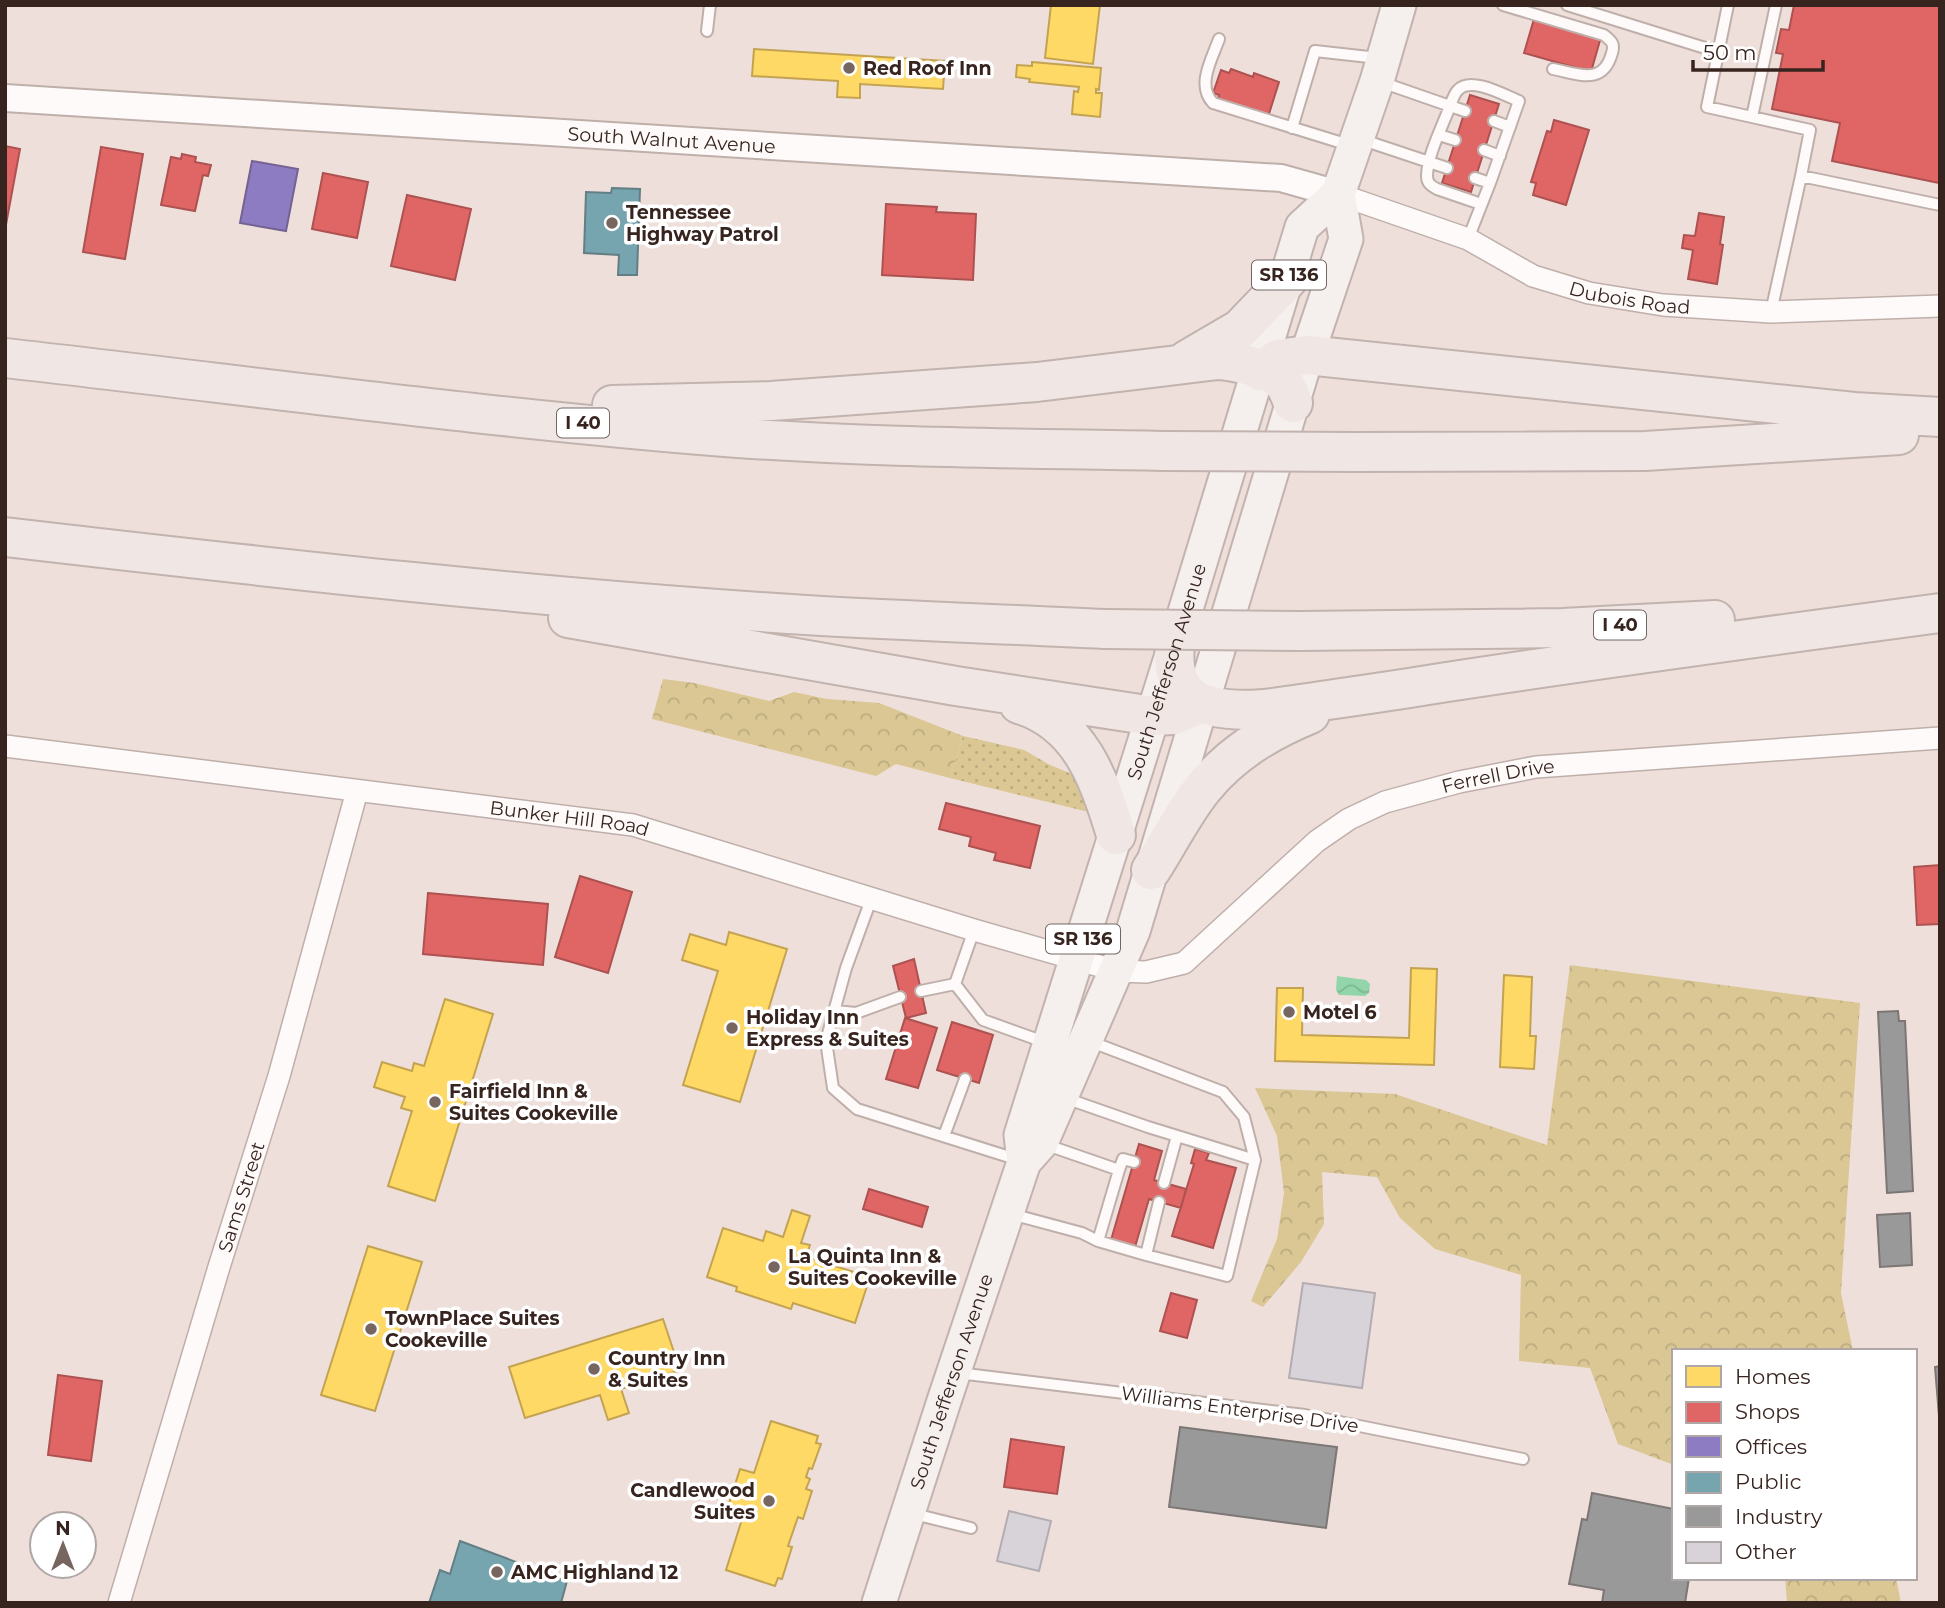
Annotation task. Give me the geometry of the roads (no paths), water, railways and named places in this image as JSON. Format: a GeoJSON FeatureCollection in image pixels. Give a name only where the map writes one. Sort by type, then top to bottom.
{"type":"FeatureCollection","features":[{"type":"Feature","properties":{"kind":"highway"},"geometry":{"type":"LineString","coordinates":[[1174,367],[1219,344],[1240,329],[1288,279]]}},
{"type":"Feature","properties":{"kind":"highway"},"geometry":{"type":"LineString","coordinates":[[1260,370],[1278,359],[1307,355],[1854,412],[1940,417]]}},
{"type":"Feature","properties":{"kind":"highway","name":"I 40"},"geometry":{"type":"LineString","coordinates":[[5,358],[407,405],[739,438],[902,447],[1163,451],[1645,451],[1940,433]]}},
{"type":"Feature","properties":{"kind":"highway"},"geometry":{"type":"LineString","coordinates":[[407,405],[615,405],[771,401],[1037,382],[1228,360],[1279,379],[1293,403]]}},
{"type":"Feature","properties":{"kind":"highway","name":"I 40"},"geometry":{"type":"LineString","coordinates":[[5,537],[276,569],[806,615],[1105,629],[1300,631],[1563,628],[1940,607]]}},
{"type":"Feature","properties":{"kind":"highway"},"geometry":{"type":"LineString","coordinates":[[276,569],[956,686],[1153,716],[1174,715],[1202,704]]}},
{"type":"Feature","properties":{"kind":"highway"},"geometry":{"type":"LineString","coordinates":[[1175,645],[1174,659],[1178,680],[1187,695],[1202,704],[1228,709],[1262,709],[1645,652],[1940,613]]}},
{"type":"Feature","properties":{"kind":"highway"},"geometry":{"type":"LineString","coordinates":[[956,686],[1036,709],[1073,738],[1091,764],[1107,803],[1116,835]]}},
{"type":"Feature","properties":{"kind":"highway"},"geometry":{"type":"LineString","coordinates":[[1151,870],[1203,788],[1233,758],[1273,730],[1318,711],[1393,690]]}},
{"type":"Feature","properties":{"kind":"main road","name":"South Jefferson Avenue"},"geometry":{"type":"LineString","coordinates":[[1033,1152],[1021,1135],[1175,645],[1302,227],[1338,194],[1399,5]]}},
{"type":"Feature","properties":{"kind":"main road","name":"South Jefferson Avenue"},"geometry":{"type":"LineString","coordinates":[[879,1603],[1007,1213],[1033,1152],[1062,1097],[1133,931],[1307,355],[1346,239],[1338,194]]}},
{"type":"Feature","properties":{"kind":"street","name":"South Walnut Avenue"},"geometry":{"type":"LineString","coordinates":[[5,98],[1281,178],[1338,194]]}},
{"type":"Feature","properties":{"kind":"street","name":"Dubois Road"},"geometry":{"type":"LineString","coordinates":[[1338,194],[1468,239],[1533,276],[1589,293],[1663,305],[1771,312],[1940,306]]}},
{"type":"Feature","properties":{"kind":"street","name":"Ferrell Drive"},"geometry":{"type":"LineString","coordinates":[[1117,971],[1146,972],[1184,963],[1317,841],[1349,819],[1385,802],[1459,782],[1536,767],[1940,738]]}},
{"type":"Feature","properties":{"kind":"street","name":"Bunker Hill Road"},"geometry":{"type":"LineString","coordinates":[[5,746],[633,825],[1117,971]]}},
{"type":"Feature","properties":{"kind":"street","name":"Sams Street"},"geometry":{"type":"LineString","coordinates":[[119,1603],[279,1076],[358,791]]}},
{"type":"Feature","properties":{"kind":"lane"},"geometry":{"type":"LineString","coordinates":[[707,30],[710,5]]}},
{"type":"Feature","properties":{"kind":"lane"},"geometry":{"type":"LineString","coordinates":[[1503,5],[1604,35],[1612,41],[1614,48],[1607,68],[1598,74],[1589,76],[1553,68]]}},
{"type":"Feature","properties":{"kind":"lane"},"geometry":{"type":"LineString","coordinates":[[1567,5],[1718,52]]}},
{"type":"Feature","properties":{"kind":"lane"},"geometry":{"type":"LineString","coordinates":[[1728,5],[1707,107],[1810,130],[1771,312]]}},
{"type":"Feature","properties":{"kind":"lane"},"geometry":{"type":"LineString","coordinates":[[1752,117],[1776,5]]}},
{"type":"Feature","properties":{"kind":"lane"},"geometry":{"type":"LineString","coordinates":[[1219,39],[1205,80],[1206,96],[1213,103],[1292,128],[1356,142],[1447,168]]}},
{"type":"Feature","properties":{"kind":"lane"},"geometry":{"type":"LineString","coordinates":[[1292,128],[1315,51],[1380,70],[1465,111]]}},
{"type":"Feature","properties":{"kind":"lane"},"geometry":{"type":"LineString","coordinates":[[1468,239],[1500,156],[1519,100],[1474,85],[1465,85],[1456,91],[1430,162],[1427,178],[1430,185],[1481,204]]}},
{"type":"Feature","properties":{"kind":"lane"},"geometry":{"type":"LineString","coordinates":[[1494,121],[1510,127]]}},
{"type":"Feature","properties":{"kind":"lane"},"geometry":{"type":"LineString","coordinates":[[1439,135],[1455,140]]}},
{"type":"Feature","properties":{"kind":"lane"},"geometry":{"type":"LineString","coordinates":[[1484,150],[1500,156]]}},
{"type":"Feature","properties":{"kind":"lane"},"geometry":{"type":"LineString","coordinates":[[1801,176],[1940,205]]}},
{"type":"Feature","properties":{"kind":"lane"},"geometry":{"type":"LineString","coordinates":[[1475,178],[1489,183]]}},
{"type":"Feature","properties":{"kind":"lane"},"geometry":{"type":"LineString","coordinates":[[872,897],[846,968],[826,1041],[833,1088],[858,1109],[944,1136],[1033,1152],[1118,1174],[1128,1181]]}},
{"type":"Feature","properties":{"kind":"lane"},"geometry":{"type":"LineString","coordinates":[[955,984],[974,930]]}},
{"type":"Feature","properties":{"kind":"lane"},"geometry":{"type":"LineString","coordinates":[[921,991],[955,984]]}},
{"type":"Feature","properties":{"kind":"lane"},"geometry":{"type":"LineString","coordinates":[[955,984],[981,1025],[1050,1044]]}},
{"type":"Feature","properties":{"kind":"lane"},"geometry":{"type":"LineString","coordinates":[[835,1011],[856,1013],[900,997]]}},
{"type":"Feature","properties":{"kind":"lane"},"geometry":{"type":"LineString","coordinates":[[1007,1213],[1082,1233],[1098,1241],[1146,1255],[1227,1276],[1255,1160],[1244,1117],[1223,1092],[1087,1040]]}},
{"type":"Feature","properties":{"kind":"lane"},"geometry":{"type":"LineString","coordinates":[[944,1136],[964,1079]]}},
{"type":"Feature","properties":{"kind":"lane"},"geometry":{"type":"LineString","coordinates":[[1062,1097],[1255,1160]]}},
{"type":"Feature","properties":{"kind":"lane"},"geometry":{"type":"LineString","coordinates":[[1163,1175],[1177,1136]]}},
{"type":"Feature","properties":{"kind":"lane"},"geometry":{"type":"LineString","coordinates":[[1098,1241],[1123,1159],[1134,1162]]}},
{"type":"Feature","properties":{"kind":"lane"},"geometry":{"type":"LineString","coordinates":[[1110,1200],[1122,1204]]}},
{"type":"Feature","properties":{"kind":"lane"},"geometry":{"type":"LineString","coordinates":[[1146,1255],[1152,1233],[1151,1213],[1159,1202]]}},
{"type":"Feature","properties":{"kind":"lane"},"geometry":{"type":"LineString","coordinates":[[1104,1220],[1116,1223]]}},
{"type":"Feature","properties":{"kind":"lane"},"geometry":{"type":"LineString","coordinates":[[1140,1230],[1152,1233]]}},
{"type":"Feature","properties":{"kind":"lane","name":"Williams Enterprise Drive"},"geometry":{"type":"LineString","coordinates":[[955,1372],[1305,1415],[1523,1459]]}},
{"type":"Feature","properties":{"kind":"lane"},"geometry":{"type":"LineString","coordinates":[[908,1512],[971,1528]]}},
{"type":"Feature","properties":{"kind":"water"},"geometry":{"type":"Polygon","coordinates":[[[1337,976],[1366,980],[1370,984],[1369,993],[1365,996],[1339,995],[1336,990],[1337,976]]]}},
{"type":"Feature","properties":{"kind":"place","name":"Red Roof Inn"},"geometry":{"type":"Point","coordinates":[849,68]}},
{"type":"Feature","properties":{"kind":"place","name":"Tennessee Highway Patrol"},"geometry":{"type":"Point","coordinates":[612,223]}},
{"type":"Feature","properties":{"kind":"place","name":"Motel 6"},"geometry":{"type":"Point","coordinates":[1289,1012]}},
{"type":"Feature","properties":{"kind":"place","name":"Holiday Inn Express & Suites"},"geometry":{"type":"Point","coordinates":[732,1028]}},
{"type":"Feature","properties":{"kind":"place","name":"Fairfield Inn & Suites Cookeville"},"geometry":{"type":"Point","coordinates":[435,1102]}},
{"type":"Feature","properties":{"kind":"place","name":"La Quinta Inn & Suites Cookeville"},"geometry":{"type":"Point","coordinates":[774,1267]}},
{"type":"Feature","properties":{"kind":"place","name":"TownPlace Suites Cookeville"},"geometry":{"type":"Point","coordinates":[371,1329]}},
{"type":"Feature","properties":{"kind":"place","name":"Country Inn & Suites"},"geometry":{"type":"Point","coordinates":[594,1369]}},
{"type":"Feature","properties":{"kind":"place","name":"Candlewood Suites"},"geometry":{"type":"Point","coordinates":[769,1501]}},
{"type":"Feature","properties":{"kind":"place","name":"AMC Highland 12"},"geometry":{"type":"Point","coordinates":[497,1572]}}]}
